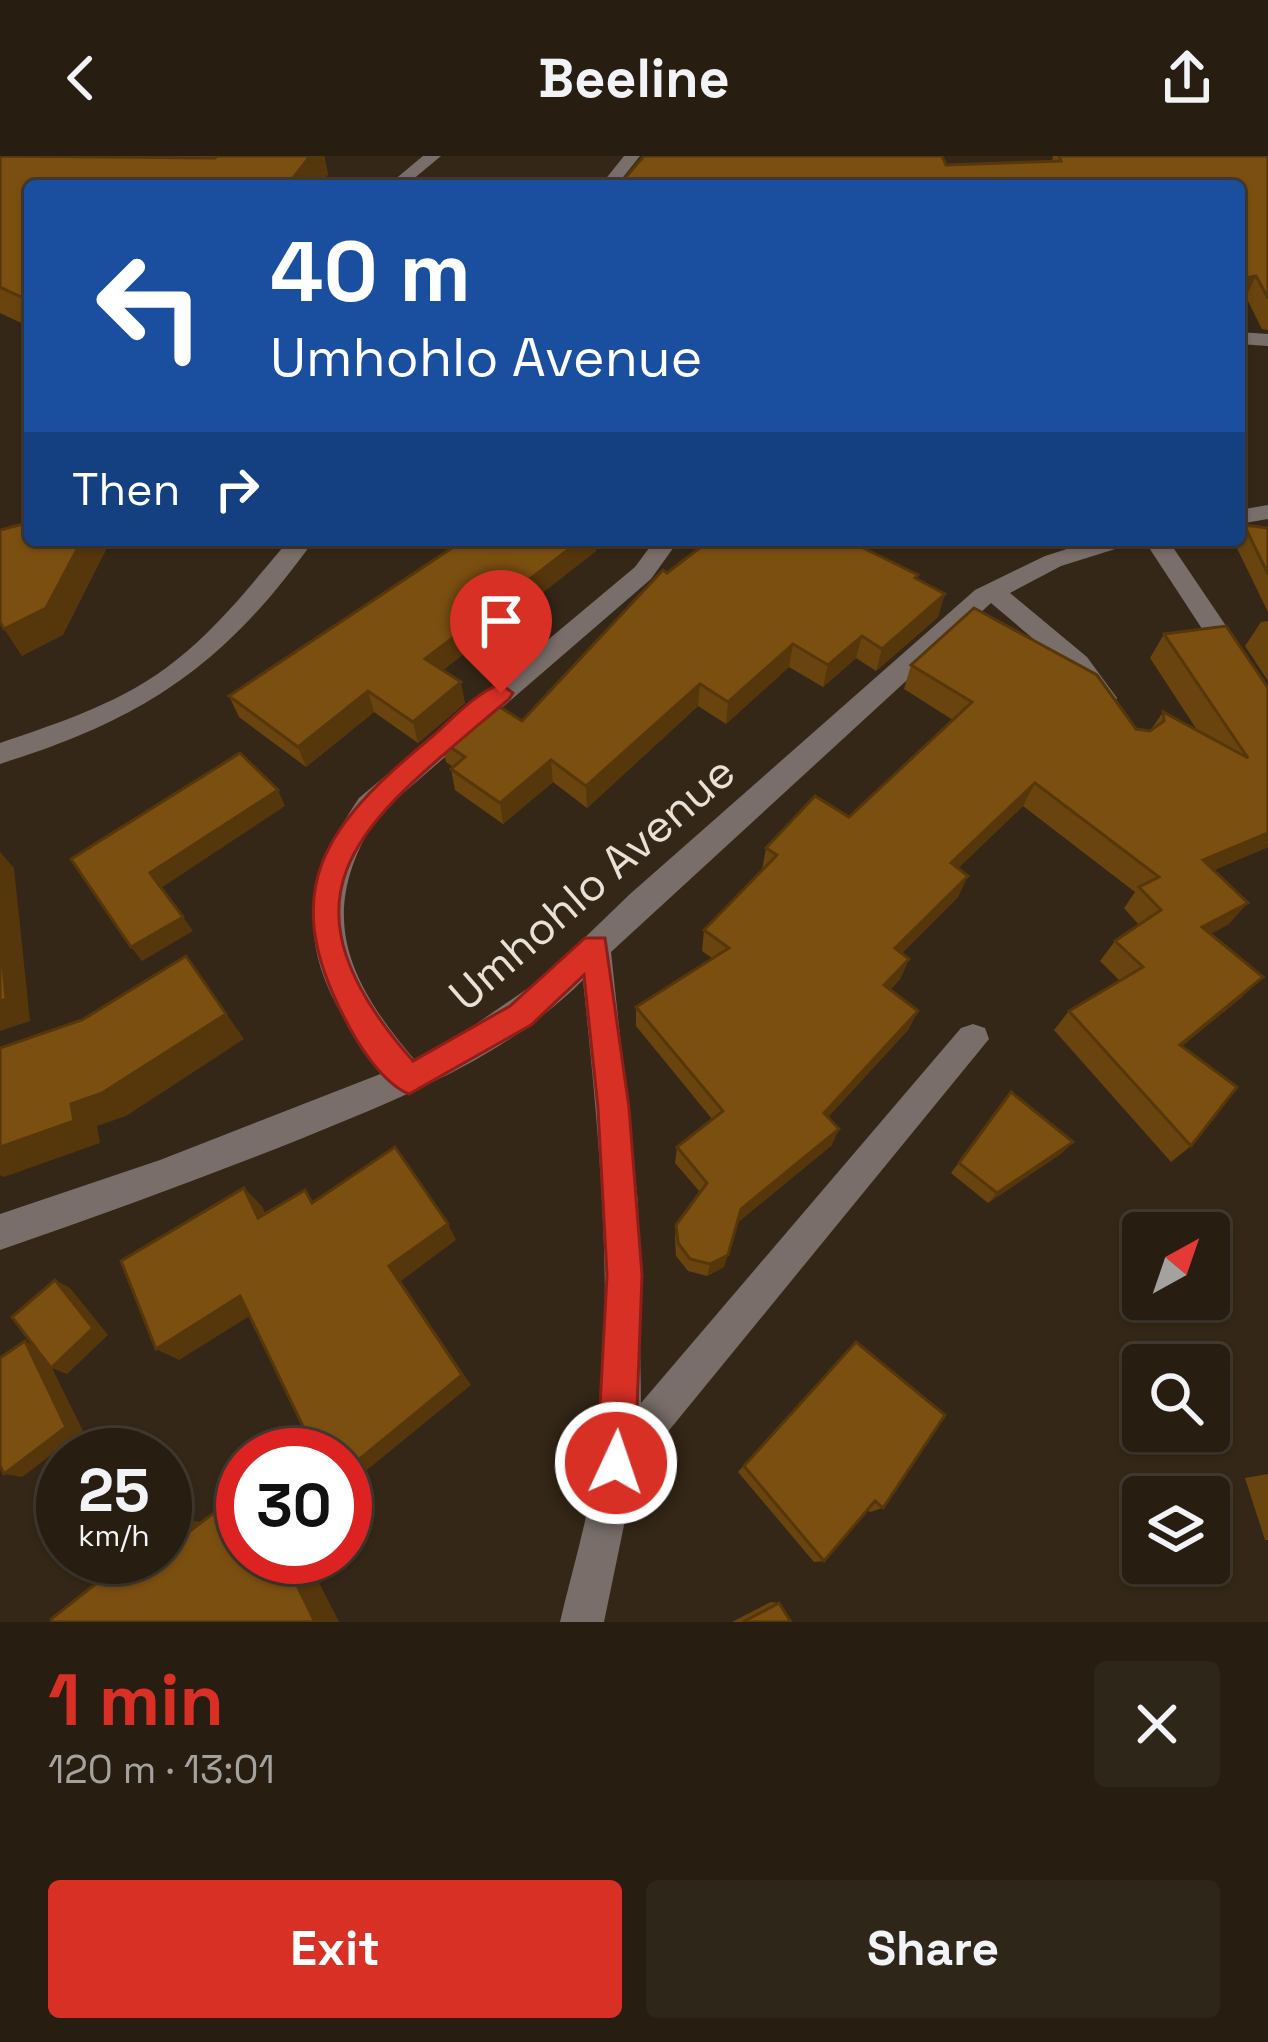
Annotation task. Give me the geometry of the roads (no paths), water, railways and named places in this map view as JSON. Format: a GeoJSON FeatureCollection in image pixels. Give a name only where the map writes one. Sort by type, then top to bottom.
{"type":"FeatureCollection","features":[{"type":"Feature","properties":{"kind":"street"},"geometry":{"type":"LineString","coordinates":[[403,180],[433,156]]}},
{"type":"Feature","properties":{"kind":"street"},"geometry":{"type":"LineString","coordinates":[[613,180],[632,156]]}},
{"type":"Feature","properties":{"kind":"street"},"geometry":{"type":"LineString","coordinates":[[0,754],[104,717],[172,678],[201,653],[297,546]]}},
{"type":"Feature","properties":{"kind":"street"},"geometry":{"type":"LineString","coordinates":[[409,1079],[364,1027],[328,945],[323,909],[339,851],[369,806],[643,573],[663,546]]}},
{"type":"Feature","properties":{"kind":"street","name":"Umhohlo Avenue"},"geometry":{"type":"LineString","coordinates":[[0,1232],[160,1178],[409,1079],[520,1016],[992,591],[1052,561],[1101,546]]}},
{"type":"Feature","properties":{"kind":"street"},"geometry":{"type":"LineString","coordinates":[[1160,546],[1268,709]]}},
{"type":"Feature","properties":{"kind":"street"},"geometry":{"type":"LineString","coordinates":[[992,591],[1078,663],[1121,725]]}},
{"type":"Feature","properties":{"kind":"street"},"geometry":{"type":"LineString","coordinates":[[582,1622],[616,1463],[625,1275],[614,1108],[595,947]]}},
{"type":"Feature","properties":{"kind":"street"},"geometry":{"type":"LineString","coordinates":[[616,1463],[973,1039]]}}]}
